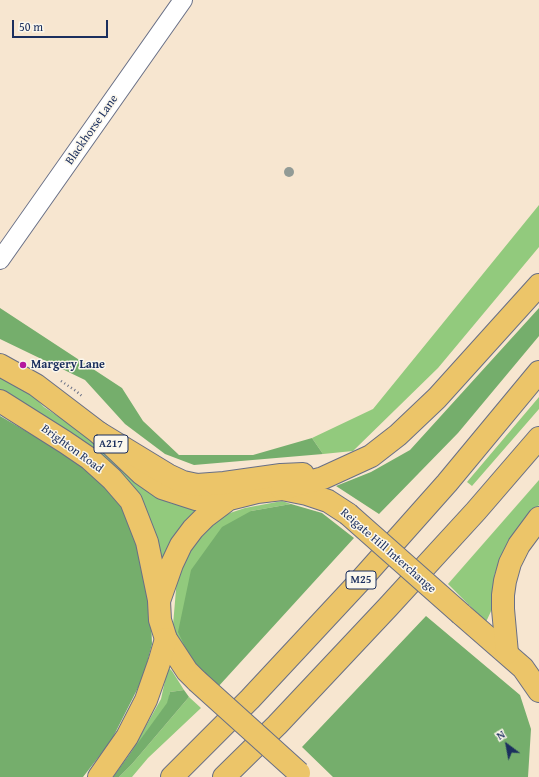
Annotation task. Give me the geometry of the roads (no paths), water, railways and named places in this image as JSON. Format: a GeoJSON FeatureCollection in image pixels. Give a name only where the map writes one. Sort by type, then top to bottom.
{"type":"FeatureCollection","features":[{"type":"Feature","properties":{"kind":"highway"},"geometry":{"type":"LineString","coordinates":[[282,489],[323,478],[341,470],[371,456],[398,435],[437,398],[539,285]]}},
{"type":"Feature","properties":{"kind":"highway","name":"A217"},"geometry":{"type":"LineString","coordinates":[[0,365],[36,385],[99,433],[142,474],[162,488],[196,499],[229,499]]}},
{"type":"Feature","properties":{"kind":"highway","name":"M25"},"geometry":{"type":"LineString","coordinates":[[172,777],[250,699],[359,582],[447,483],[539,372]]}},
{"type":"Feature","properties":{"kind":"highway","name":"Brighton Road"},"geometry":{"type":"LineString","coordinates":[[0,401],[90,459],[112,479],[131,501],[147,542],[159,601]]}},
{"type":"Feature","properties":{"kind":"highway"},"geometry":{"type":"LineString","coordinates":[[99,433],[168,475],[183,482],[197,485],[224,483],[281,475],[341,470]]}},
{"type":"Feature","properties":{"kind":"highway"},"geometry":{"type":"LineString","coordinates":[[224,777],[277,725],[388,607],[476,511],[539,438]]}},
{"type":"Feature","properties":{"kind":"highway","name":"Reigate Hill Interchange"},"geometry":{"type":"LineString","coordinates":[[302,775],[187,671],[166,639],[160,620],[159,601],[172,564],[181,545],[205,517],[229,499],[257,492],[282,489],[307,494],[328,501],[348,514],[507,653],[523,668],[539,691]]}},
{"type":"Feature","properties":{"kind":"highway"},"geometry":{"type":"LineString","coordinates":[[507,653],[503,609],[505,581],[510,563],[519,545],[539,518]]}},
{"type":"Feature","properties":{"kind":"highway"},"geometry":{"type":"LineString","coordinates":[[99,777],[127,737],[146,700],[160,663],[166,639]]}},
{"type":"Feature","properties":{"kind":"street","name":"Blackhorse Lane"},"geometry":{"type":"LineString","coordinates":[[0,260],[183,0]]}},
{"type":"Feature","properties":{"kind":"place","name":"Margery Lane"},"geometry":{"type":"Point","coordinates":[23,365]}}]}
